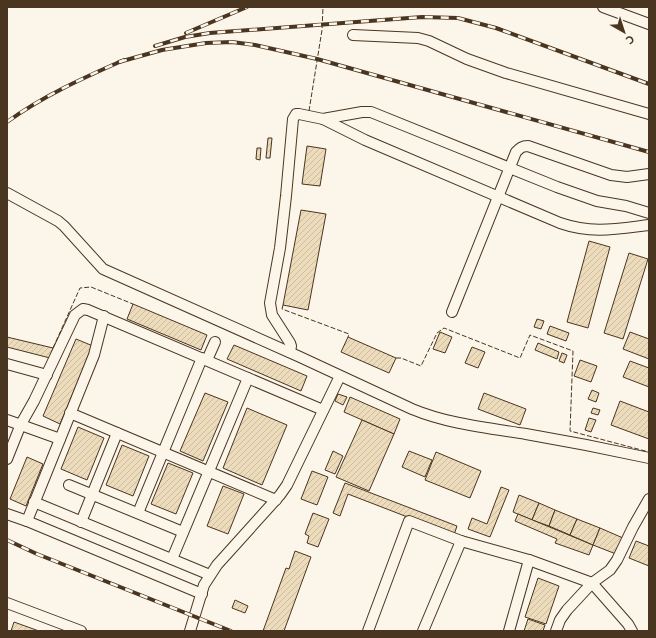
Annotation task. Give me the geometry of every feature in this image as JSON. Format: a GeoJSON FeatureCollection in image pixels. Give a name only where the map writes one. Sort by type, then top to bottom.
{"type":"FeatureCollection","features":[{"type":"Feature","properties":{"kind":"street"},"geometry":{"type":"LineString","coordinates":[[603,7],[649,24]]}},
{"type":"Feature","properties":{"kind":"street"},"geometry":{"type":"LineString","coordinates":[[353,35],[418,38],[429,41],[467,59],[506,73],[649,114]]}},
{"type":"Feature","properties":{"kind":"street"},"geometry":{"type":"LineString","coordinates":[[323,119],[362,112],[371,112],[597,201],[626,206],[649,213]]}},
{"type":"Feature","properties":{"kind":"street"},"geometry":{"type":"LineString","coordinates":[[290,352],[290,343],[272,315],[270,303],[280,248],[293,119],[296,114],[323,119],[365,140],[575,228],[596,230],[649,225]]}},
{"type":"Feature","properties":{"kind":"street"},"geometry":{"type":"LineString","coordinates":[[452,312],[516,152],[523,146],[528,146],[611,175],[627,177],[649,174]]}},
{"type":"Feature","properties":{"kind":"street"},"geometry":{"type":"LineString","coordinates":[[7,193],[58,221],[103,269],[290,352],[412,409],[472,426],[589,445],[649,458]]}},
{"type":"Feature","properties":{"kind":"street"},"geometry":{"type":"LineString","coordinates":[[7,459],[21,424],[34,402],[75,315],[78,311],[83,309],[104,316],[323,410]]}},
{"type":"Feature","properties":{"kind":"street"},"geometry":{"type":"LineString","coordinates":[[27,521],[94,354],[104,316]]}},
{"type":"Feature","properties":{"kind":"street"},"geometry":{"type":"LineString","coordinates":[[138,513],[204,359],[215,342]]}},
{"type":"Feature","properties":{"kind":"street"},"geometry":{"type":"LineString","coordinates":[[7,364],[47,375]]}},
{"type":"Feature","properties":{"kind":"street"},"geometry":{"type":"LineString","coordinates":[[190,631],[204,585],[217,565],[276,500],[287,485],[340,376]]}},
{"type":"Feature","properties":{"kind":"street"},"geometry":{"type":"LineString","coordinates":[[172,560],[248,378]]}},
{"type":"Feature","properties":{"kind":"street"},"geometry":{"type":"LineString","coordinates":[[70,413],[276,500]]}},
{"type":"Feature","properties":{"kind":"street"},"geometry":{"type":"LineString","coordinates":[[7,420],[60,439]]}},
{"type":"Feature","properties":{"kind":"street"},"geometry":{"type":"LineString","coordinates":[[81,522],[117,433]]}},
{"type":"Feature","properties":{"kind":"street"},"geometry":{"type":"LineString","coordinates":[[69,485],[183,532]]}},
{"type":"Feature","properties":{"kind":"street"},"geometry":{"type":"LineString","coordinates":[[556,631],[560,620],[567,610],[592,583],[610,570],[617,560],[649,499]]}},
{"type":"Feature","properties":{"kind":"street"},"geometry":{"type":"LineString","coordinates":[[34,502],[210,575]]}},
{"type":"Feature","properties":{"kind":"street"},"geometry":{"type":"LineString","coordinates":[[7,514],[202,594]]}},
{"type":"Feature","properties":{"kind":"street"},"geometry":{"type":"LineString","coordinates":[[368,631],[409,521],[461,541],[529,560],[592,583],[628,624],[632,631]]}},
{"type":"Feature","properties":{"kind":"street"},"geometry":{"type":"LineString","coordinates":[[423,631],[461,541]]}},
{"type":"Feature","properties":{"kind":"street"},"geometry":{"type":"LineString","coordinates":[[509,631],[529,560]]}},
{"type":"Feature","properties":{"kind":"street"},"geometry":{"type":"LineString","coordinates":[[7,603],[81,631]]}},
{"type":"Feature","properties":{"kind":"building"},"geometry":{"type":"Polygon","coordinates":[[[268,138],[272,138],[270,158],[266,158],[268,138]]]}},
{"type":"Feature","properties":{"kind":"building"},"geometry":{"type":"Polygon","coordinates":[[[307,146],[326,149],[320,186],[302,184],[307,146]]]}},
{"type":"Feature","properties":{"kind":"building"},"geometry":{"type":"Polygon","coordinates":[[[257,148],[261,148],[260,160],[256,159],[257,148]]]}},
{"type":"Feature","properties":{"kind":"building"},"geometry":{"type":"Polygon","coordinates":[[[301,210],[326,214],[308,310],[283,305],[301,210]]]}},
{"type":"Feature","properties":{"kind":"building"},"geometry":{"type":"Polygon","coordinates":[[[589,241],[610,247],[588,328],[567,322],[589,241]]]}},
{"type":"Feature","properties":{"kind":"building"},"geometry":{"type":"Polygon","coordinates":[[[629,253],[648,259],[623,339],[604,333],[629,253]]]}},
{"type":"Feature","properties":{"kind":"building"},"geometry":{"type":"Polygon","coordinates":[[[133,304],[207,335],[201,350],[127,319],[133,304]]]}},
{"type":"Feature","properties":{"kind":"building"},"geometry":{"type":"Polygon","coordinates":[[[537,319],[544,321],[541,329],[534,327],[537,319]]]}},
{"type":"Feature","properties":{"kind":"building"},"geometry":{"type":"Polygon","coordinates":[[[550,326],[569,333],[566,341],[547,334],[550,326]]]}},
{"type":"Feature","properties":{"kind":"building"},"geometry":{"type":"Polygon","coordinates":[[[440,332],[452,337],[445,353],[433,349],[440,332]]]}},
{"type":"Feature","properties":{"kind":"building"},"geometry":{"type":"Polygon","coordinates":[[[630,332],[649,339],[649,359],[623,349],[630,332]]]}},
{"type":"Feature","properties":{"kind":"building"},"geometry":{"type":"Polygon","coordinates":[[[7,337],[53,348],[50,358],[7,347],[7,337]]]}},
{"type":"Feature","properties":{"kind":"building"},"geometry":{"type":"Polygon","coordinates":[[[348,337],[396,358],[389,373],[341,352],[348,337]]]}},
{"type":"Feature","properties":{"kind":"building"},"geometry":{"type":"Polygon","coordinates":[[[76,339],[93,346],[60,424],[43,416],[76,339]]]}},
{"type":"Feature","properties":{"kind":"building"},"geometry":{"type":"Polygon","coordinates":[[[538,343],[559,352],[557,359],[535,350],[538,343]]]}},
{"type":"Feature","properties":{"kind":"building"},"geometry":{"type":"Polygon","coordinates":[[[234,345],[307,376],[301,391],[227,359],[234,345]]]}},
{"type":"Feature","properties":{"kind":"building"},"geometry":{"type":"Polygon","coordinates":[[[472,347],[485,352],[478,368],[465,363],[472,347]]]}},
{"type":"Feature","properties":{"kind":"building"},"geometry":{"type":"Polygon","coordinates":[[[562,353],[567,355],[564,363],[559,361],[562,353]]]}},
{"type":"Feature","properties":{"kind":"building"},"geometry":{"type":"Polygon","coordinates":[[[580,360],[597,366],[591,382],[574,376],[580,360]]]}},
{"type":"Feature","properties":{"kind":"building"},"geometry":{"type":"Polygon","coordinates":[[[630,361],[649,368],[649,387],[623,377],[630,361]]]}},
{"type":"Feature","properties":{"kind":"building"},"geometry":{"type":"Polygon","coordinates":[[[592,390],[599,393],[596,402],[588,399],[592,390]]]}},
{"type":"Feature","properties":{"kind":"building"},"geometry":{"type":"Polygon","coordinates":[[[205,393],[228,402],[203,461],[180,451],[205,393]]]}},
{"type":"Feature","properties":{"kind":"building"},"geometry":{"type":"Polygon","coordinates":[[[484,393],[526,409],[520,425],[478,409],[484,393]]]}},
{"type":"Feature","properties":{"kind":"building"},"geometry":{"type":"Polygon","coordinates":[[[338,394],[347,397],[343,405],[335,401],[338,394]]]}},
{"type":"Feature","properties":{"kind":"building"},"geometry":{"type":"Polygon","coordinates":[[[350,397],[400,419],[394,434],[344,412],[350,397]]]}},
{"type":"Feature","properties":{"kind":"building"},"geometry":{"type":"Polygon","coordinates":[[[620,401],[649,412],[649,439],[611,425],[620,401]]]}},
{"type":"Feature","properties":{"kind":"building"},"geometry":{"type":"Polygon","coordinates":[[[247,408],[287,425],[262,485],[223,468],[247,408]]]}},
{"type":"Feature","properties":{"kind":"building"},"geometry":{"type":"Polygon","coordinates":[[[593,408],[600,410],[598,415],[591,413],[593,408]]]}},
{"type":"Feature","properties":{"kind":"building"},"geometry":{"type":"Polygon","coordinates":[[[589,418],[596,420],[591,432],[585,430],[589,418]]]}},
{"type":"Feature","properties":{"kind":"building"},"geometry":{"type":"Polygon","coordinates":[[[362,420],[394,434],[369,491],[336,477],[362,420]]]}},
{"type":"Feature","properties":{"kind":"building"},"geometry":{"type":"Polygon","coordinates":[[[78,427],[104,438],[87,480],[61,469],[78,427]]]}},
{"type":"Feature","properties":{"kind":"building"},"geometry":{"type":"Polygon","coordinates":[[[122,445],[149,456],[133,496],[106,485],[122,445]]]}},
{"type":"Feature","properties":{"kind":"building"},"geometry":{"type":"Polygon","coordinates":[[[333,451],[343,456],[335,474],[325,470],[333,451]]]}},
{"type":"Feature","properties":{"kind":"building"},"geometry":{"type":"Polygon","coordinates":[[[409,451],[432,460],[425,477],[402,467],[409,451]]]}},
{"type":"Feature","properties":{"kind":"building"},"geometry":{"type":"Polygon","coordinates":[[[436,452],[481,471],[470,498],[425,480],[436,452]]]}},
{"type":"Feature","properties":{"kind":"building"},"geometry":{"type":"Polygon","coordinates":[[[27,457],[43,464],[26,506],[10,499],[27,457]]]}},
{"type":"Feature","properties":{"kind":"building"},"geometry":{"type":"Polygon","coordinates":[[[168,463],[193,473],[176,514],[151,504],[168,463]]]}},
{"type":"Feature","properties":{"kind":"building"},"geometry":{"type":"Polygon","coordinates":[[[312,471],[328,477],[317,505],[301,499],[312,471]]]}},
{"type":"Feature","properties":{"kind":"building"},"geometry":{"type":"Polygon","coordinates":[[[345,483],[457,526],[454,535],[348,494],[340,516],[333,513],[345,483]]]}},
{"type":"Feature","properties":{"kind":"building"},"geometry":{"type":"Polygon","coordinates":[[[223,486],[244,494],[228,534],[207,526],[223,486]]]}},
{"type":"Feature","properties":{"kind":"building"},"geometry":{"type":"Polygon","coordinates":[[[501,487],[509,490],[490,537],[468,529],[472,518],[487,524],[501,487]]]}},
{"type":"Feature","properties":{"kind":"building"},"geometry":{"type":"Polygon","coordinates":[[[519,495],[539,503],[532,520],[513,512],[519,495]]]}},
{"type":"Feature","properties":{"kind":"building"},"geometry":{"type":"Polygon","coordinates":[[[539,503],[555,510],[549,526],[532,520],[539,503]]]}},
{"type":"Feature","properties":{"kind":"building"},"geometry":{"type":"Polygon","coordinates":[[[555,510],[577,519],[570,535],[549,526],[555,510]]]}},
{"type":"Feature","properties":{"kind":"building"},"geometry":{"type":"Polygon","coordinates":[[[313,513],[329,519],[318,547],[307,543],[309,536],[305,534],[313,513]]]}},
{"type":"Feature","properties":{"kind":"building"},"geometry":{"type":"Polygon","coordinates":[[[518,514],[593,545],[589,555],[555,543],[557,539],[515,521],[518,514]]]}},
{"type":"Feature","properties":{"kind":"building"},"geometry":{"type":"Polygon","coordinates":[[[577,519],[600,528],[593,545],[570,535],[577,519]]]}},
{"type":"Feature","properties":{"kind":"building"},"geometry":{"type":"Polygon","coordinates":[[[600,528],[623,538],[616,554],[593,545],[600,528]]]}},
{"type":"Feature","properties":{"kind":"building"},"geometry":{"type":"Polygon","coordinates":[[[636,541],[649,546],[649,566],[629,558],[636,541]]]}},
{"type":"Feature","properties":{"kind":"building"},"geometry":{"type":"Polygon","coordinates":[[[295,551],[311,557],[284,631],[263,631],[286,568],[289,569],[295,551]]]}},
{"type":"Feature","properties":{"kind":"building"},"geometry":{"type":"Polygon","coordinates":[[[538,578],[559,586],[546,624],[525,617],[538,578]]]}},
{"type":"Feature","properties":{"kind":"building"},"geometry":{"type":"Polygon","coordinates":[[[235,600],[248,606],[245,613],[232,608],[235,600]]]}},
{"type":"Feature","properties":{"kind":"building"},"geometry":{"type":"Polygon","coordinates":[[[528,619],[545,625],[543,631],[524,631],[528,619]]]}},
{"type":"Feature","properties":{"kind":"building"},"geometry":{"type":"Polygon","coordinates":[[[14,622],[39,631],[11,631],[14,622]]]}},
{"type":"Feature","properties":{"kind":"railway"},"geometry":{"type":"LineString","coordinates":[[186,33],[247,7]]}},
{"type":"Feature","properties":{"kind":"railway"},"geometry":{"type":"LineString","coordinates":[[155,46],[185,37],[210,33],[422,17],[458,18],[496,28],[649,84]]}},
{"type":"Feature","properties":{"kind":"railway"},"geometry":{"type":"LineString","coordinates":[[119,62],[162,50],[206,43],[232,42],[255,45],[317,59],[649,152]]}},
{"type":"Feature","properties":{"kind":"railway"},"geometry":{"type":"LineString","coordinates":[[7,122],[49,96],[124,60]]}},
{"type":"Feature","properties":{"kind":"railway"},"geometry":{"type":"LineString","coordinates":[[7,540],[37,554],[231,631]]}},
{"type":"Feature","properties":{"kind":"fence"},"geometry":{"type":"LineString","coordinates":[[309,111],[322,30],[323,7]]}},
{"type":"Feature","properties":{"kind":"fence"},"geometry":{"type":"LineString","coordinates":[[53,348],[80,288],[91,287],[133,304]]}},
{"type":"Feature","properties":{"kind":"fence"},"geometry":{"type":"LineString","coordinates":[[283,305],[282,309],[349,334],[348,337]]}},
{"type":"Feature","properties":{"kind":"fence"},"geometry":{"type":"LineString","coordinates":[[396,358],[401,358],[421,366],[437,333],[444,328],[520,358],[530,335],[573,351],[570,431],[649,452]]}}]}
